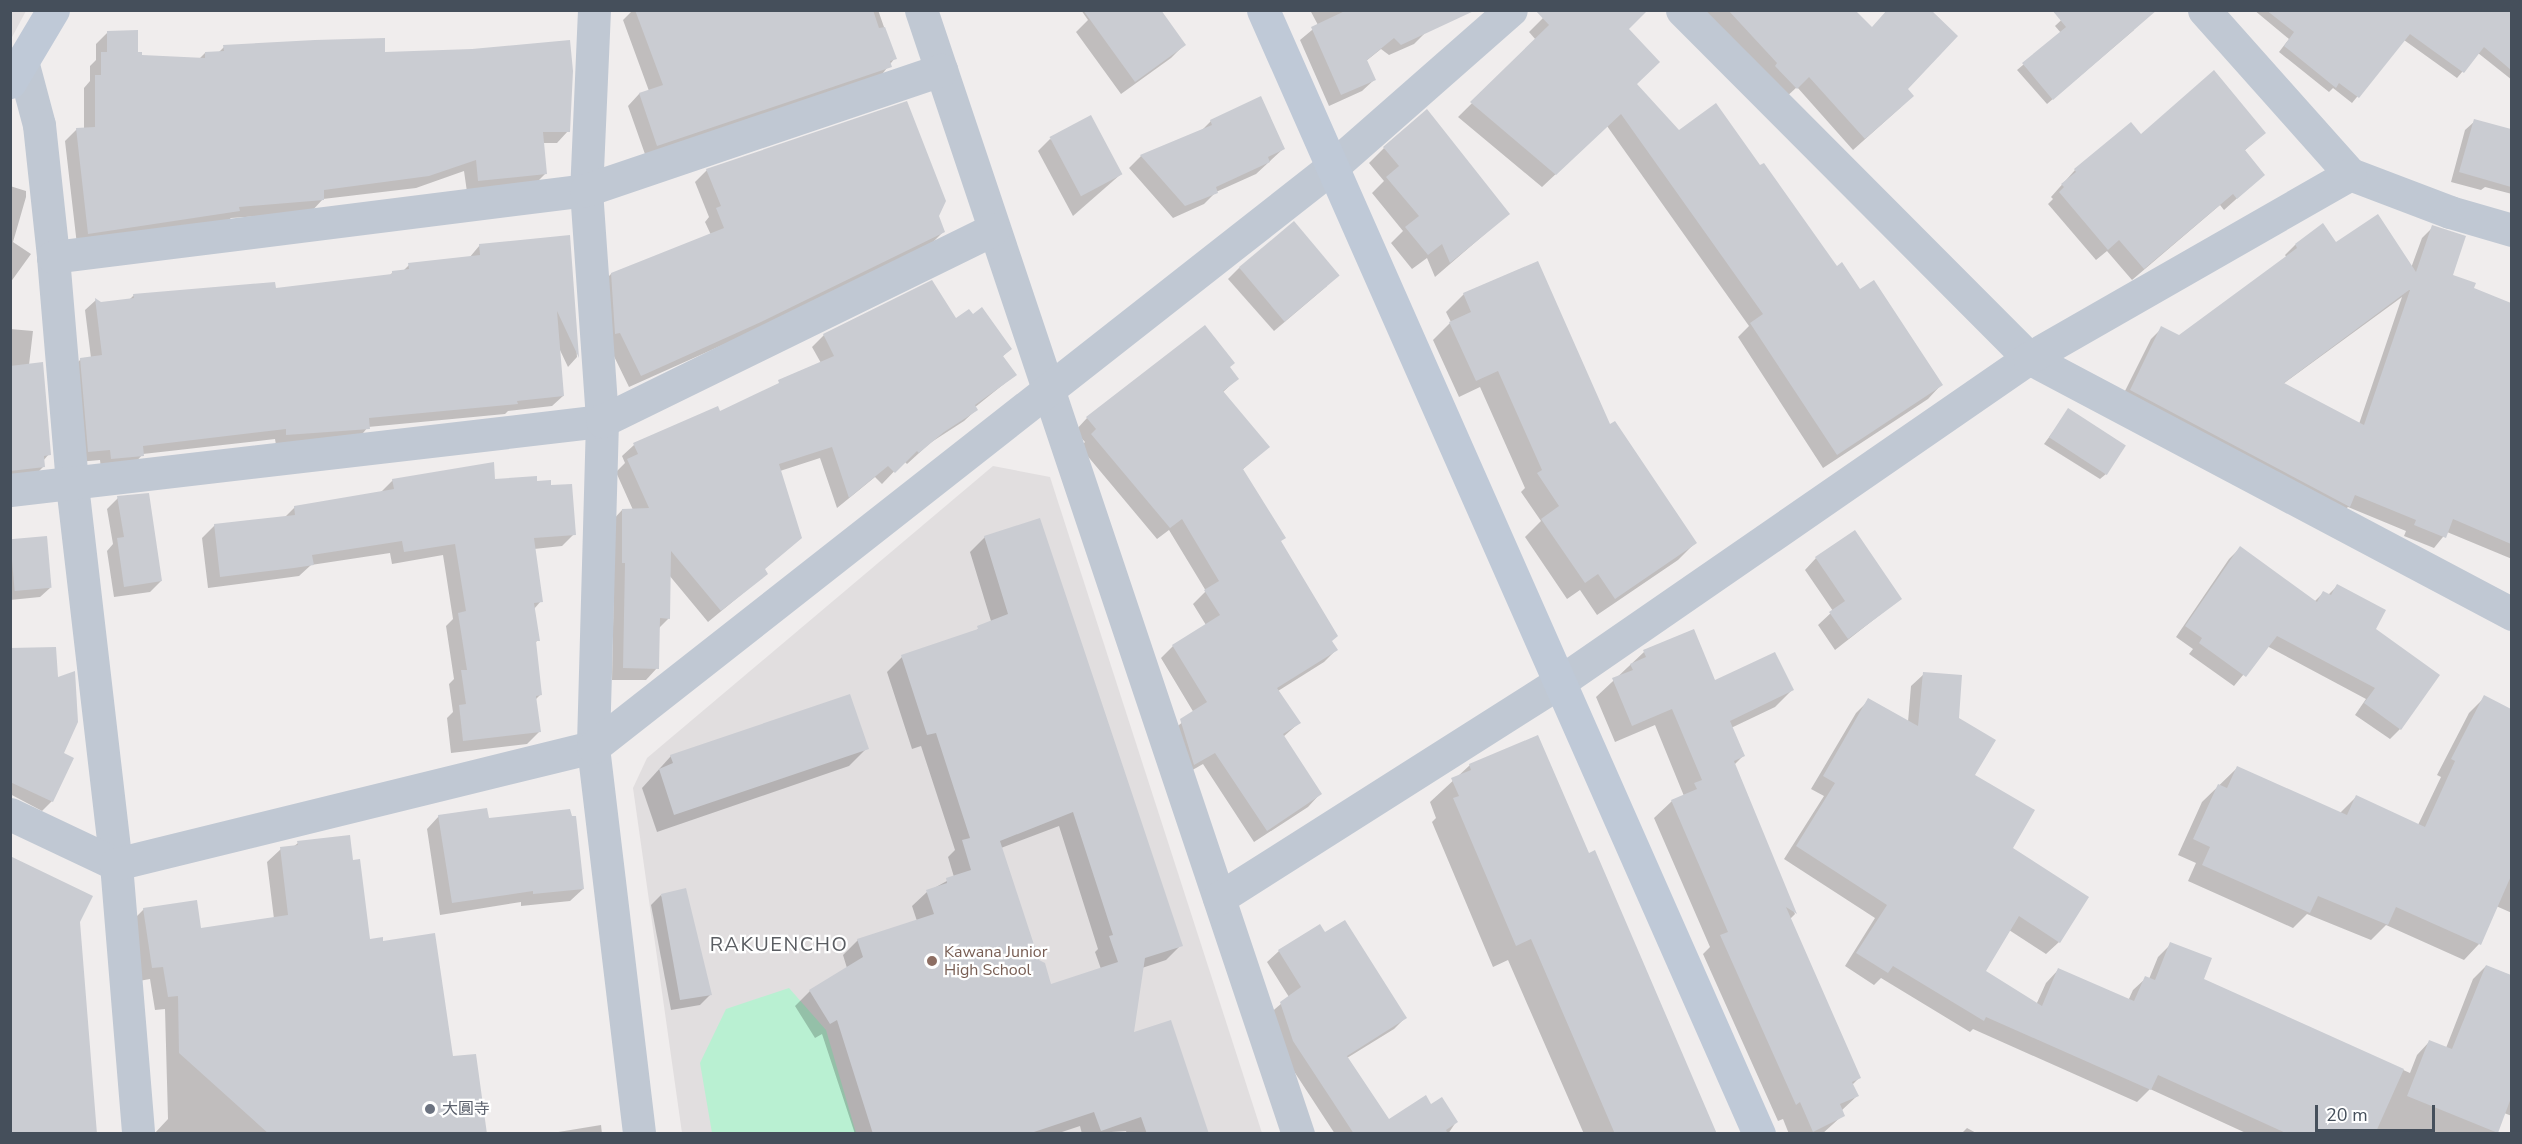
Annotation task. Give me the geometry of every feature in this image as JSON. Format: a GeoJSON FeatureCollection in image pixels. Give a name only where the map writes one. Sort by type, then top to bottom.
{"type":"FeatureCollection","features":[{"type":"Feature","properties":{"kind":"street"},"geometry":{"type":"LineString","coordinates":[[53,10],[16,72],[39,124],[53,257],[72,485],[116,864],[138,1134]]}},
{"type":"Feature","properties":{"kind":"street"},"geometry":{"type":"LineString","coordinates":[[594,10],[586,189],[602,421],[593,747],[639,1134]]}},
{"type":"Feature","properties":{"kind":"street"},"geometry":{"type":"LineString","coordinates":[[921,10],[1050,388],[1298,1134]]}},
{"type":"Feature","properties":{"kind":"street"},"geometry":{"type":"LineString","coordinates":[[1263,10],[1759,1134]]}},
{"type":"Feature","properties":{"kind":"street"},"geometry":{"type":"LineString","coordinates":[[10,814],[116,864],[593,747],[1332,166],[1511,10]]}},
{"type":"Feature","properties":{"kind":"street"},"geometry":{"type":"LineString","coordinates":[[1682,10],[2029,358],[2511,615]]}},
{"type":"Feature","properties":{"kind":"street"},"geometry":{"type":"LineString","coordinates":[[2204,10],[2350,174],[2450,212],[2511,230]]}},
{"type":"Feature","properties":{"kind":"street"},"geometry":{"type":"LineString","coordinates":[[53,257],[586,189],[941,70]]}},
{"type":"Feature","properties":{"kind":"street"},"geometry":{"type":"LineString","coordinates":[[1219,898],[1561,681],[2029,358],[2350,174]]}},
{"type":"Feature","properties":{"kind":"street"},"geometry":{"type":"LineString","coordinates":[[10,490],[72,485],[602,421],[994,229]]}},
{"type":"Feature","properties":{"kind":"shaded area"},"geometry":{"type":"Polygon","coordinates":[[[10,11],[26,11],[11,39],[10,11]]]}},
{"type":"Feature","properties":{"kind":"shaded area","name":"Kawana Junior High School"},"geometry":{"type":"Polygon","coordinates":[[[993,466],[1050,477],[1262,1133],[682,1133],[633,788],[647,758],[993,466]]]}},
{"type":"Feature","properties":{"kind":"green space"},"geometry":{"type":"Polygon","coordinates":[[[789,988],[826,1030],[856,1133],[712,1133],[700,1063],[726,1009],[789,988]]]}},
{"type":"Feature","properties":{"kind":"building"},"geometry":{"type":"Polygon","coordinates":[[[635,10],[873,10],[879,28],[885,27],[897,59],[890,61],[892,67],[657,146],[639,93],[663,85],[635,10]]]}},
{"type":"Feature","properties":{"kind":"building"},"geometry":{"type":"Polygon","coordinates":[[[1083,10],[1161,10],[1186,45],[1135,82],[1083,10]]]}},
{"type":"Feature","properties":{"kind":"building"},"geometry":{"type":"Polygon","coordinates":[[[1347,10],[1476,10],[1401,45],[1394,38],[1367,60],[1376,80],[1341,95],[1311,27],[1347,10]]]}},
{"type":"Feature","properties":{"kind":"building"},"geometry":{"type":"Polygon","coordinates":[[[1535,10],[1648,10],[1629,29],[1660,62],[1637,84],[1679,130],[1716,103],[1760,165],[1764,163],[1837,266],[1842,262],[1860,289],[1874,280],[1943,385],[1837,455],[1750,323],[1763,314],[1621,114],[1556,175],[1470,102],[1549,25],[1535,10]]]}},
{"type":"Feature","properties":{"kind":"building"},"geometry":{"type":"Polygon","coordinates":[[[1728,10],[1855,10],[1872,27],[1887,10],[1931,10],[1958,36],[1908,89],[1914,96],[1865,139],[1809,77],[1797,89],[1775,66],[1777,63],[1728,10]]]}},
{"type":"Feature","properties":{"kind":"building"},"geometry":{"type":"Polygon","coordinates":[[[2052,10],[2157,10],[2053,100],[2022,63],[2066,27],[2052,10]]]}},
{"type":"Feature","properties":{"kind":"building"},"geometry":{"type":"Polygon","coordinates":[[[2266,10],[2511,10],[2511,70],[2484,47],[2464,73],[2410,34],[2359,98],[2339,83],[2336,88],[2284,46],[2294,32],[2266,10]]]}},
{"type":"Feature","properties":{"kind":"building"},"geometry":{"type":"Polygon","coordinates":[[[138,30],[138,52],[142,52],[142,55],[205,58],[205,52],[224,51],[223,45],[315,40],[385,38],[385,52],[472,49],[570,40],[573,71],[570,132],[543,132],[547,174],[478,181],[476,160],[429,176],[324,190],[324,200],[239,207],[240,211],[88,234],[76,128],[95,127],[95,75],[101,75],[101,52],[107,52],[107,31],[138,30]]]}},
{"type":"Feature","properties":{"kind":"building"},"geometry":{"type":"Polygon","coordinates":[[[2214,70],[2266,133],[2245,150],[2265,175],[2237,199],[2233,194],[2144,269],[2119,240],[2108,250],[2059,192],[2064,187],[2061,184],[2076,172],[2074,169],[2131,122],[2141,134],[2214,70]]]}},
{"type":"Feature","properties":{"kind":"building"},"geometry":{"type":"Polygon","coordinates":[[[1261,96],[1285,149],[1268,157],[1270,162],[1216,187],[1218,193],[1185,206],[1140,155],[1212,125],[1210,120],[1261,96]]]}},
{"type":"Feature","properties":{"kind":"building"},"geometry":{"type":"Polygon","coordinates":[[[907,101],[946,201],[939,216],[945,232],[761,322],[641,376],[620,333],[615,334],[611,273],[724,228],[716,208],[721,206],[706,169],[907,101]]]}},
{"type":"Feature","properties":{"kind":"building"},"geometry":{"type":"Polygon","coordinates":[[[1427,109],[1510,214],[1450,263],[1442,244],[1428,255],[1405,227],[1419,216],[1386,177],[1399,166],[1383,147],[1427,109]]]}},
{"type":"Feature","properties":{"kind":"building"},"geometry":{"type":"Polygon","coordinates":[[[1091,115],[1122,174],[1081,196],[1050,137],[1091,115]]]}},
{"type":"Feature","properties":{"kind":"building"},"geometry":{"type":"Polygon","coordinates":[[[2474,119],[2511,129],[2511,187],[2459,172],[2474,119]]]}},
{"type":"Feature","properties":{"kind":"building"},"geometry":{"type":"Polygon","coordinates":[[[2378,214],[2416,272],[2432,225],[2466,236],[2453,275],[2476,283],[2474,288],[2511,303],[2511,544],[2453,519],[2446,538],[2414,525],[2416,520],[2355,495],[2350,507],[2130,390],[2161,326],[2179,335],[2297,248],[2295,244],[2323,223],[2336,242],[2378,214]],[[2410,290],[2284,383],[2364,425],[2410,290]]]}},
{"type":"Feature","properties":{"kind":"building"},"geometry":{"type":"Polygon","coordinates":[[[1294,221],[1340,275],[1284,322],[1239,267],[1294,221]]]}},
{"type":"Feature","properties":{"kind":"building"},"geometry":{"type":"Polygon","coordinates":[[[570,235],[579,358],[557,311],[564,396],[517,401],[518,404],[369,418],[370,429],[286,435],[286,429],[143,446],[144,456],[111,459],[110,450],[88,452],[80,358],[102,355],[95,298],[101,302],[134,298],[133,294],[275,282],[276,288],[392,274],[392,271],[409,269],[408,263],[480,255],[479,244],[570,235]]]}},
{"type":"Feature","properties":{"kind":"building"},"geometry":{"type":"Polygon","coordinates":[[[1538,261],[1610,424],[1615,421],[1697,543],[1615,599],[1598,574],[1585,583],[1541,519],[1559,506],[1537,473],[1542,470],[1498,371],[1476,381],[1449,322],[1471,312],[1463,293],[1538,261]]]}},
{"type":"Feature","properties":{"kind":"building"},"geometry":{"type":"Polygon","coordinates":[[[932,280],[956,318],[969,309],[973,314],[982,307],[1012,349],[1003,356],[1017,375],[975,405],[978,410],[944,432],[919,453],[917,451],[895,473],[888,466],[849,498],[832,447],[779,464],[802,538],[765,569],[768,574],[721,611],[671,551],[670,619],[660,618],[659,669],[623,668],[625,563],[622,563],[622,509],[649,508],[627,459],[638,454],[633,443],[718,406],[720,411],[779,383],[778,380],[834,356],[823,334],[932,280]]]}},
{"type":"Feature","properties":{"kind":"building"},"geometry":{"type":"Polygon","coordinates":[[[1205,325],[1235,363],[1230,367],[1239,379],[1223,391],[1270,447],[1243,469],[1286,538],[1281,541],[1338,636],[1332,641],[1338,650],[1277,688],[1301,723],[1283,734],[1322,794],[1267,831],[1215,753],[1194,765],[1180,719],[1207,702],[1172,645],[1220,615],[1204,590],[1219,581],[1182,519],[1170,528],[1091,434],[1096,429],[1086,417],[1205,325]]]}},
{"type":"Feature","properties":{"kind":"building"},"geometry":{"type":"Polygon","coordinates":[[[43,362],[51,455],[44,456],[45,467],[10,471],[10,366],[43,362]]]}},
{"type":"Feature","properties":{"kind":"building"},"geometry":{"type":"Polygon","coordinates":[[[2068,408],[2126,446],[2107,475],[2049,437],[2068,408]]]}},
{"type":"Feature","properties":{"kind":"building"},"geometry":{"type":"Polygon","coordinates":[[[494,462],[495,479],[537,476],[537,481],[551,480],[551,485],[572,484],[576,535],[534,538],[543,602],[534,603],[540,641],[536,641],[542,695],[536,696],[541,732],[463,741],[459,705],[466,704],[461,670],[467,670],[458,613],[466,611],[455,544],[404,552],[402,541],[312,555],[314,565],[220,577],[214,524],[295,515],[294,506],[394,489],[392,479],[494,462]]]}},
{"type":"Feature","properties":{"kind":"building"},"geometry":{"type":"Polygon","coordinates":[[[149,493],[162,581],[124,587],[117,538],[124,537],[117,496],[149,493]]]}},
{"type":"Feature","properties":{"kind":"building"},"geometry":{"type":"Polygon","coordinates":[[[1040,518],[1183,946],[1145,958],[1134,1032],[1171,1020],[1209,1134],[1147,1134],[1141,1117],[1101,1131],[1094,1112],[1028,1134],[873,1134],[837,1020],[830,1024],[809,990],[863,957],[857,939],[934,914],[926,890],[947,883],[946,878],[971,870],[962,840],[970,838],[936,733],[927,735],[901,655],[978,629],[977,626],[1008,614],[984,536],[1040,518]],[[1073,812],[1000,841],[1039,960],[1045,963],[1051,984],[1118,962],[1109,936],[1113,935],[1073,812]]]}},
{"type":"Feature","properties":{"kind":"building"},"geometry":{"type":"Polygon","coordinates":[[[1855,530],[1902,599],[1848,639],[1829,612],[1845,601],[1815,557],[1855,530]]]}},
{"type":"Feature","properties":{"kind":"building"},"geometry":{"type":"Polygon","coordinates":[[[47,536],[52,588],[15,591],[10,539],[47,536]]]}},
{"type":"Feature","properties":{"kind":"building"},"geometry":{"type":"Polygon","coordinates":[[[2240,546],[2317,602],[2323,591],[2331,595],[2337,584],[2386,610],[2376,629],[2440,675],[2401,730],[2364,703],[2375,688],[2277,636],[2246,677],[2199,643],[2202,638],[2185,626],[2240,546]]]}},
{"type":"Feature","properties":{"kind":"building"},"geometry":{"type":"Polygon","coordinates":[[[1694,629],[1715,680],[1775,652],[1794,690],[1730,721],[1745,756],[1734,761],[1797,914],[1786,907],[1861,1078],[1852,1082],[1859,1096],[1840,1104],[1845,1116],[1813,1132],[1800,1102],[1796,1105],[1720,935],[1728,932],[1671,800],[1697,789],[1694,783],[1702,780],[1672,709],[1632,726],[1612,678],[1633,670],[1630,664],[1646,657],[1643,650],[1694,629]]]}},
{"type":"Feature","properties":{"kind":"building"},"geometry":{"type":"Polygon","coordinates":[[[56,647],[58,677],[75,671],[78,722],[64,753],[74,758],[53,802],[10,782],[10,648],[56,647]]]}},
{"type":"Feature","properties":{"kind":"building"},"geometry":{"type":"Polygon","coordinates":[[[1923,672],[1962,675],[1959,718],[1996,740],[1975,775],[2035,810],[2013,848],[2089,897],[2060,943],[2019,916],[1986,971],[2042,1006],[2058,968],[2134,1001],[2145,976],[2155,980],[2170,942],[2212,958],[2204,979],[2404,1069],[2375,1134],[2288,1134],[2158,1075],[2151,1090],[1986,1017],[1984,1021],[1893,966],[1888,973],[1856,953],[1887,905],[1796,846],[1835,783],[1823,776],[1868,698],[1918,726],[1923,672]]]}},
{"type":"Feature","properties":{"kind":"building"},"geometry":{"type":"Polygon","coordinates":[[[850,694],[869,749],[674,815],[659,769],[673,763],[670,755],[850,694]]]}},
{"type":"Feature","properties":{"kind":"building"},"geometry":{"type":"Polygon","coordinates":[[[2484,695],[2511,709],[2511,876],[2481,945],[2396,907],[2388,925],[2318,896],[2310,913],[2202,865],[2210,847],[2193,839],[2218,784],[2227,788],[2237,766],[2347,815],[2356,795],[2425,827],[2455,761],[2451,759],[2484,695]]]}},
{"type":"Feature","properties":{"kind":"building"},"geometry":{"type":"Polygon","coordinates":[[[1538,735],[1589,853],[1595,850],[1717,1134],[1615,1134],[1531,939],[1516,946],[1453,798],[1459,796],[1451,778],[1471,770],[1469,764],[1538,735]]]}},
{"type":"Feature","properties":{"kind":"building"},"geometry":{"type":"Polygon","coordinates":[[[487,808],[489,818],[570,809],[572,816],[576,816],[584,889],[533,894],[533,891],[452,903],[438,815],[487,808]]]}},
{"type":"Feature","properties":{"kind":"building"},"geometry":{"type":"Polygon","coordinates":[[[350,835],[353,860],[360,859],[370,939],[383,937],[383,941],[435,933],[453,1056],[476,1054],[487,1134],[269,1134],[179,1053],[178,996],[168,997],[163,967],[152,968],[143,908],[197,900],[201,928],[288,915],[280,847],[298,845],[297,841],[350,835]]]}},
{"type":"Feature","properties":{"kind":"building"},"geometry":{"type":"Polygon","coordinates":[[[10,856],[93,896],[80,922],[97,1134],[10,1134],[10,856]]]}},
{"type":"Feature","properties":{"kind":"building"},"geometry":{"type":"Polygon","coordinates":[[[686,888],[712,995],[680,1000],[661,894],[686,888]]]}},
{"type":"Feature","properties":{"kind":"building"},"geometry":{"type":"Polygon","coordinates":[[[1345,920],[1407,1018],[1347,1056],[1389,1119],[1426,1095],[1431,1104],[1442,1097],[1458,1122],[1446,1130],[1448,1134],[1354,1134],[1293,1041],[1280,1002],[1301,987],[1278,950],[1320,924],[1325,932],[1345,920]]]}},
{"type":"Feature","properties":{"kind":"building"},"geometry":{"type":"Polygon","coordinates":[[[2486,965],[2511,975],[2511,1098],[2498,1133],[2407,1096],[2429,1040],[2452,1049],[2486,965]]]}},
{"type":"Feature","properties":{"kind":"place","name":"Kawana Junior High School"},"geometry":{"type":"Point","coordinates":[932,961]}},
{"type":"Feature","properties":{"kind":"place","name":"大圓寺"},"geometry":{"type":"Point","coordinates":[430,1109]}},
{"type":"Feature","properties":{"kind":"district","name":"RAKUENCHO"},"geometry":{"type":"Point","coordinates":[779,944]}}]}
